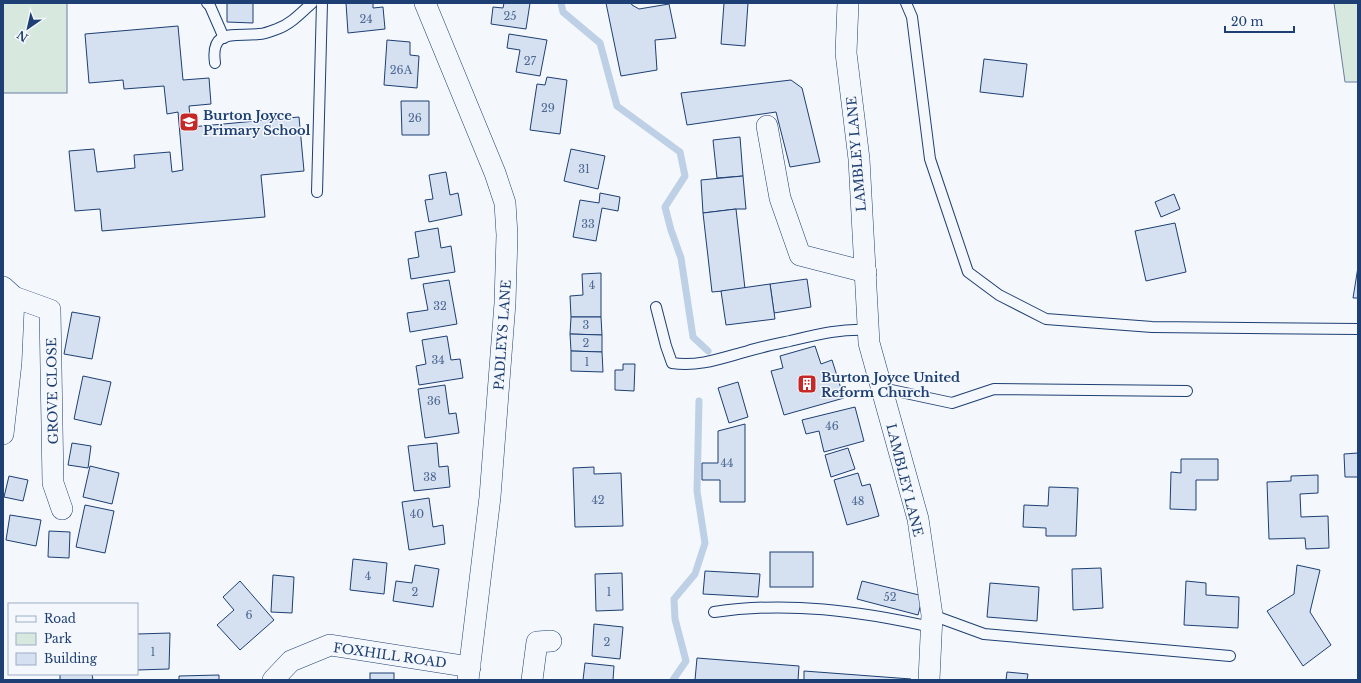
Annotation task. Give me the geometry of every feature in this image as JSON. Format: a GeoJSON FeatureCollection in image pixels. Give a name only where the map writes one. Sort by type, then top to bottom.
{"type":"FeatureCollection","features":[{"type":"Feature","properties":{"kind":"street","name":"PADLEYS LANE"},"geometry":{"type":"LineString","coordinates":[[425,3],[495,173],[505,203],[508,235],[505,303],[490,497],[469,673]]}},
{"type":"Feature","properties":{"kind":"street","name":"LAMBLEY LANE"},"geometry":{"type":"LineString","coordinates":[[848,3],[846,53],[859,159],[869,343],[918,519],[932,621],[929,680]]}},
{"type":"Feature","properties":{"kind":"street"},"geometry":{"type":"LineString","coordinates":[[766,126],[780,198],[800,255],[866,272]]}},
{"type":"Feature","properties":{"kind":"street"},"geometry":{"type":"LineString","coordinates":[[3,434],[11,363],[9,292]]}},
{"type":"Feature","properties":{"kind":"street","name":"GROVE CLOSE"},"geometry":{"type":"LineString","coordinates":[[9,292],[50,310],[54,483],[62,509]]}},
{"type":"Feature","properties":{"kind":"street"},"geometry":{"type":"LineString","coordinates":[[532,680],[537,642],[551,641]]}},
{"type":"Feature","properties":{"kind":"street","name":"FOXHILL ROAD"},"geometry":{"type":"LineString","coordinates":[[273,680],[292,661],[330,645],[469,673]]}},
{"type":"Feature","properties":{"kind":"lane"},"geometry":{"type":"LineString","coordinates":[[207,3],[210,6],[224,38]]}},
{"type":"Feature","properties":{"kind":"lane"},"geometry":{"type":"LineString","coordinates":[[215,63],[214,54],[217,44],[226,35],[260,34],[278,29],[292,20],[312,3]]}},
{"type":"Feature","properties":{"kind":"lane"},"geometry":{"type":"LineString","coordinates":[[317,192],[322,3]]}},
{"type":"Feature","properties":{"kind":"lane"},"geometry":{"type":"LineString","coordinates":[[906,3],[912,17],[930,158],[968,272],[999,295],[1046,319],[1152,327],[1358,329]]}},
{"type":"Feature","properties":{"kind":"lane"},"geometry":{"type":"LineString","coordinates":[[656,307],[672,363],[685,365],[716,361],[748,351],[824,333],[859,329],[869,330]]}},
{"type":"Feature","properties":{"kind":"lane"},"geometry":{"type":"LineString","coordinates":[[882,388],[952,403],[994,389],[1187,392]]}},
{"type":"Feature","properties":{"kind":"lane"},"geometry":{"type":"LineString","coordinates":[[714,612],[742,607],[820,608],[892,619],[932,621],[984,634],[1230,656]]}},
{"type":"Feature","properties":{"kind":"green space"},"geometry":{"type":"Polygon","coordinates":[[[3,3],[67,3],[67,93],[3,93],[3,3]]]}},
{"type":"Feature","properties":{"kind":"green space"},"geometry":{"type":"Polygon","coordinates":[[[1334,3],[1358,3],[1358,82],[1345,82],[1334,3]]]}},
{"type":"Feature","properties":{"kind":"building"},"geometry":{"type":"Polygon","coordinates":[[[227,3],[253,3],[253,23],[227,22],[227,3]]]}},
{"type":"Feature","properties":{"kind":"building"},"geometry":{"type":"Polygon","coordinates":[[[346,3],[373,3],[373,8],[383,7],[385,29],[348,33],[346,3]]]}},
{"type":"Feature","properties":{"kind":"building"},"geometry":{"type":"Polygon","coordinates":[[[504,3],[530,3],[526,29],[491,24],[493,7],[503,8],[504,3]]]}},
{"type":"Feature","properties":{"kind":"building"},"geometry":{"type":"Polygon","coordinates":[[[606,3],[631,3],[639,9],[669,4],[676,38],[655,40],[657,70],[621,76],[606,3]]]}},
{"type":"Feature","properties":{"kind":"building"},"geometry":{"type":"Polygon","coordinates":[[[724,3],[748,3],[745,46],[721,44],[724,3]]]}},
{"type":"Feature","properties":{"kind":"building"},"geometry":{"type":"Polygon","coordinates":[[[178,26],[183,80],[209,78],[211,104],[189,106],[191,127],[299,117],[304,171],[261,175],[265,217],[102,231],[100,209],[75,211],[69,151],[94,149],[97,172],[135,168],[134,155],[170,152],[172,172],[183,170],[178,112],[167,114],[164,86],[124,89],[123,80],[89,83],[85,34],[178,26]]]}},
{"type":"Feature","properties":{"kind":"building"},"geometry":{"type":"Polygon","coordinates":[[[509,34],[547,40],[540,76],[516,72],[520,50],[507,48],[509,34]]]}},
{"type":"Feature","properties":{"kind":"building"},"geometry":{"type":"Polygon","coordinates":[[[387,40],[410,42],[410,55],[419,56],[417,88],[384,85],[387,40]]]}},
{"type":"Feature","properties":{"kind":"building"},"geometry":{"type":"Polygon","coordinates":[[[984,59],[1027,64],[1023,97],[980,92],[984,59]]]}},
{"type":"Feature","properties":{"kind":"building"},"geometry":{"type":"Polygon","coordinates":[[[547,77],[567,80],[560,134],[530,130],[537,84],[545,85],[547,77]]]}},
{"type":"Feature","properties":{"kind":"building"},"geometry":{"type":"Polygon","coordinates":[[[791,80],[802,88],[820,162],[790,167],[776,112],[687,125],[681,93],[791,80]]]}},
{"type":"Feature","properties":{"kind":"building"},"geometry":{"type":"Polygon","coordinates":[[[401,101],[429,101],[429,135],[402,135],[401,101]]]}},
{"type":"Feature","properties":{"kind":"building"},"geometry":{"type":"Polygon","coordinates":[[[740,137],[743,176],[717,178],[713,140],[740,137]]]}},
{"type":"Feature","properties":{"kind":"building"},"geometry":{"type":"Polygon","coordinates":[[[571,149],[605,156],[598,189],[564,181],[571,149]]]}},
{"type":"Feature","properties":{"kind":"building"},"geometry":{"type":"Polygon","coordinates":[[[446,172],[450,195],[458,193],[462,215],[429,222],[425,200],[433,199],[429,175],[446,172]]]}},
{"type":"Feature","properties":{"kind":"building"},"geometry":{"type":"Polygon","coordinates":[[[743,176],[746,209],[703,213],[701,180],[743,176]]]}},
{"type":"Feature","properties":{"kind":"building"},"geometry":{"type":"Polygon","coordinates":[[[600,193],[620,197],[618,211],[602,208],[596,241],[573,237],[580,200],[599,203],[600,193]]]}},
{"type":"Feature","properties":{"kind":"building"},"geometry":{"type":"Polygon","coordinates":[[[1174,194],[1180,209],[1161,217],[1155,202],[1174,194]]]}},
{"type":"Feature","properties":{"kind":"building"},"geometry":{"type":"Polygon","coordinates":[[[736,209],[745,289],[712,292],[703,213],[736,209]]]}},
{"type":"Feature","properties":{"kind":"building"},"geometry":{"type":"Polygon","coordinates":[[[1175,223],[1186,272],[1146,281],[1135,231],[1175,223]]]}},
{"type":"Feature","properties":{"kind":"building"},"geometry":{"type":"Polygon","coordinates":[[[438,228],[441,248],[451,246],[455,272],[411,279],[408,259],[419,257],[415,232],[438,228]]]}},
{"type":"Feature","properties":{"kind":"building"},"geometry":{"type":"Polygon","coordinates":[[[1358,267],[1358,298],[1353,298],[1358,267]]]}},
{"type":"Feature","properties":{"kind":"building"},"geometry":{"type":"Polygon","coordinates":[[[601,273],[601,317],[571,317],[570,296],[583,295],[582,274],[601,273]]]}},
{"type":"Feature","properties":{"kind":"building"},"geometry":{"type":"Polygon","coordinates":[[[807,279],[811,307],[774,313],[770,284],[807,279]]]}},
{"type":"Feature","properties":{"kind":"building"},"geometry":{"type":"Polygon","coordinates":[[[449,280],[457,324],[410,332],[407,313],[428,310],[423,284],[449,280]]]}},
{"type":"Feature","properties":{"kind":"building"},"geometry":{"type":"Polygon","coordinates":[[[770,284],[775,319],[726,325],[721,291],[770,284]]]}},
{"type":"Feature","properties":{"kind":"building"},"geometry":{"type":"Polygon","coordinates":[[[72,312],[100,317],[92,359],[64,354],[72,312]]]}},
{"type":"Feature","properties":{"kind":"building"},"geometry":{"type":"Polygon","coordinates":[[[571,317],[601,317],[602,335],[570,334],[571,317]]]}},
{"type":"Feature","properties":{"kind":"building"},"geometry":{"type":"Polygon","coordinates":[[[570,334],[602,335],[602,352],[571,351],[570,334]]]}},
{"type":"Feature","properties":{"kind":"building"},"geometry":{"type":"Polygon","coordinates":[[[447,336],[451,360],[460,359],[463,378],[419,385],[416,366],[426,364],[422,340],[447,336]]]}},
{"type":"Feature","properties":{"kind":"building","name":"Burton Joyce United Reform Church"},"geometry":{"type":"Polygon","coordinates":[[[815,346],[821,364],[832,360],[844,398],[784,415],[771,371],[783,368],[780,356],[815,346]]]}},
{"type":"Feature","properties":{"kind":"building"},"geometry":{"type":"Polygon","coordinates":[[[571,351],[602,352],[603,372],[571,371],[571,351]]]}},
{"type":"Feature","properties":{"kind":"building"},"geometry":{"type":"Polygon","coordinates":[[[623,364],[635,364],[634,391],[615,390],[615,370],[623,370],[623,364]]]}},
{"type":"Feature","properties":{"kind":"building"},"geometry":{"type":"Polygon","coordinates":[[[83,376],[111,382],[101,425],[74,419],[83,376]]]}},
{"type":"Feature","properties":{"kind":"building"},"geometry":{"type":"Polygon","coordinates":[[[738,382],[748,417],[729,423],[718,388],[738,382]]]}},
{"type":"Feature","properties":{"kind":"building"},"geometry":{"type":"Polygon","coordinates":[[[445,385],[449,414],[456,413],[459,433],[425,438],[418,389],[445,385]]]}},
{"type":"Feature","properties":{"kind":"building"},"geometry":{"type":"Polygon","coordinates":[[[855,407],[864,441],[824,452],[819,431],[806,434],[802,420],[855,407]]]}},
{"type":"Feature","properties":{"kind":"building"},"geometry":{"type":"Polygon","coordinates":[[[745,424],[745,502],[720,502],[720,480],[702,480],[702,463],[718,463],[718,431],[745,424]]]}},
{"type":"Feature","properties":{"kind":"building"},"geometry":{"type":"Polygon","coordinates":[[[72,443],[91,446],[88,468],[68,465],[72,443]]]}},
{"type":"Feature","properties":{"kind":"building"},"geometry":{"type":"Polygon","coordinates":[[[437,443],[439,467],[448,466],[450,487],[414,491],[408,446],[437,443]]]}},
{"type":"Feature","properties":{"kind":"building"},"geometry":{"type":"Polygon","coordinates":[[[848,448],[855,469],[831,477],[825,455],[848,448]]]}},
{"type":"Feature","properties":{"kind":"building"},"geometry":{"type":"Polygon","coordinates":[[[1358,453],[1358,477],[1345,477],[1344,454],[1358,453]]]}},
{"type":"Feature","properties":{"kind":"building"},"geometry":{"type":"Polygon","coordinates":[[[1181,459],[1218,459],[1218,480],[1196,480],[1196,510],[1170,509],[1171,472],[1181,473],[1181,459]]]}},
{"type":"Feature","properties":{"kind":"building"},"geometry":{"type":"Polygon","coordinates":[[[90,466],[119,473],[112,504],[83,497],[90,466]]]}},
{"type":"Feature","properties":{"kind":"building"},"geometry":{"type":"Polygon","coordinates":[[[594,467],[594,474],[621,473],[623,526],[575,527],[573,468],[594,467]]]}},
{"type":"Feature","properties":{"kind":"building"},"geometry":{"type":"Polygon","coordinates":[[[858,473],[862,486],[870,484],[879,516],[847,525],[834,480],[858,473]]]}},
{"type":"Feature","properties":{"kind":"building"},"geometry":{"type":"Polygon","coordinates":[[[1318,475],[1318,493],[1300,494],[1301,517],[1328,516],[1329,548],[1306,549],[1305,538],[1269,539],[1267,482],[1291,481],[1291,476],[1318,475]]]}},
{"type":"Feature","properties":{"kind":"building"},"geometry":{"type":"Polygon","coordinates":[[[9,476],[28,480],[23,501],[4,497],[9,476]]]}},
{"type":"Feature","properties":{"kind":"building"},"geometry":{"type":"Polygon","coordinates":[[[1049,487],[1078,488],[1076,536],[1046,536],[1046,528],[1023,527],[1024,505],[1048,506],[1049,487]]]}},
{"type":"Feature","properties":{"kind":"building"},"geometry":{"type":"Polygon","coordinates":[[[429,498],[433,527],[443,525],[445,544],[409,550],[402,502],[429,498]]]}},
{"type":"Feature","properties":{"kind":"building"},"geometry":{"type":"Polygon","coordinates":[[[85,505],[114,511],[105,553],[76,547],[85,505]]]}},
{"type":"Feature","properties":{"kind":"building"},"geometry":{"type":"Polygon","coordinates":[[[10,515],[41,520],[36,546],[6,540],[10,515]]]}},
{"type":"Feature","properties":{"kind":"building"},"geometry":{"type":"Polygon","coordinates":[[[49,531],[70,532],[69,558],[48,557],[49,531]]]}},
{"type":"Feature","properties":{"kind":"building"},"geometry":{"type":"Polygon","coordinates":[[[770,552],[813,552],[813,587],[770,587],[770,552]]]}},
{"type":"Feature","properties":{"kind":"building"},"geometry":{"type":"Polygon","coordinates":[[[353,559],[387,563],[384,594],[350,590],[353,559]]]}},
{"type":"Feature","properties":{"kind":"building"},"geometry":{"type":"Polygon","coordinates":[[[415,565],[439,569],[433,607],[393,601],[396,581],[412,583],[415,565]]]}},
{"type":"Feature","properties":{"kind":"building"},"geometry":{"type":"Polygon","coordinates":[[[1297,565],[1320,570],[1310,612],[1331,645],[1303,666],[1267,611],[1294,594],[1297,565]]]}},
{"type":"Feature","properties":{"kind":"building"},"geometry":{"type":"Polygon","coordinates":[[[1101,568],[1103,608],[1073,610],[1072,569],[1101,568]]]}},
{"type":"Feature","properties":{"kind":"building"},"geometry":{"type":"Polygon","coordinates":[[[705,571],[760,574],[758,597],[703,594],[705,571]]]}},
{"type":"Feature","properties":{"kind":"building"},"geometry":{"type":"Polygon","coordinates":[[[622,573],[623,610],[596,611],[595,574],[622,573]]]}},
{"type":"Feature","properties":{"kind":"building"},"geometry":{"type":"Polygon","coordinates":[[[273,575],[294,577],[292,613],[271,612],[273,575]]]}},
{"type":"Feature","properties":{"kind":"building"},"geometry":{"type":"Polygon","coordinates":[[[240,581],[274,620],[240,650],[217,625],[234,610],[223,597],[240,581]]]}},
{"type":"Feature","properties":{"kind":"building"},"geometry":{"type":"Polygon","coordinates":[[[862,581],[923,596],[918,615],[857,599],[862,581]]]}},
{"type":"Feature","properties":{"kind":"building"},"geometry":{"type":"Polygon","coordinates":[[[1186,581],[1206,583],[1206,595],[1239,597],[1238,628],[1184,625],[1186,581]]]}},
{"type":"Feature","properties":{"kind":"building"},"geometry":{"type":"Polygon","coordinates":[[[990,583],[1039,587],[1037,621],[987,617],[990,583]]]}},
{"type":"Feature","properties":{"kind":"building"},"geometry":{"type":"Polygon","coordinates":[[[594,624],[623,627],[620,659],[592,656],[594,624]]]}},
{"type":"Feature","properties":{"kind":"building"},"geometry":{"type":"Polygon","coordinates":[[[170,633],[169,669],[138,670],[138,634],[170,633]]]}},
{"type":"Feature","properties":{"kind":"building"},"geometry":{"type":"Polygon","coordinates":[[[697,658],[799,666],[798,680],[695,680],[697,658]]]}},
{"type":"Feature","properties":{"kind":"building"},"geometry":{"type":"Polygon","coordinates":[[[585,663],[614,666],[613,680],[583,680],[585,663]]]}},
{"type":"Feature","properties":{"kind":"building"},"geometry":{"type":"Polygon","coordinates":[[[804,671],[911,679],[911,680],[804,680],[804,671]]]}},
{"type":"Feature","properties":{"kind":"building"},"geometry":{"type":"Polygon","coordinates":[[[1007,672],[1028,674],[1027,680],[1006,680],[1007,672]]]}},
{"type":"Feature","properties":{"kind":"building"},"geometry":{"type":"Polygon","coordinates":[[[370,673],[394,673],[394,680],[370,680],[370,673]]]}},
{"type":"Feature","properties":{"kind":"building"},"geometry":{"type":"Polygon","coordinates":[[[60,675],[92,675],[93,680],[60,680],[60,675]]]}},
{"type":"Feature","properties":{"kind":"building"},"geometry":{"type":"Polygon","coordinates":[[[219,675],[219,680],[179,680],[179,676],[219,675]]]}},
{"type":"Feature","properties":{"kind":"waterway"},"geometry":{"type":"LineString","coordinates":[[561,3],[563,12],[600,43],[617,106],[680,152],[685,176],[665,207],[681,258],[693,337],[708,351]]}},
{"type":"Feature","properties":{"kind":"waterway"},"geometry":{"type":"LineString","coordinates":[[673,680],[686,661],[675,619],[674,599],[695,574],[705,543],[697,491],[699,401]]}},
{"type":"Feature","properties":{"kind":"place","name":"Burton Joyce Primary School"},"geometry":{"type":"Point","coordinates":[189,122]}},
{"type":"Feature","properties":{"kind":"place","name":"Burton Joyce United Reform Church"},"geometry":{"type":"Point","coordinates":[807,384]}}]}
